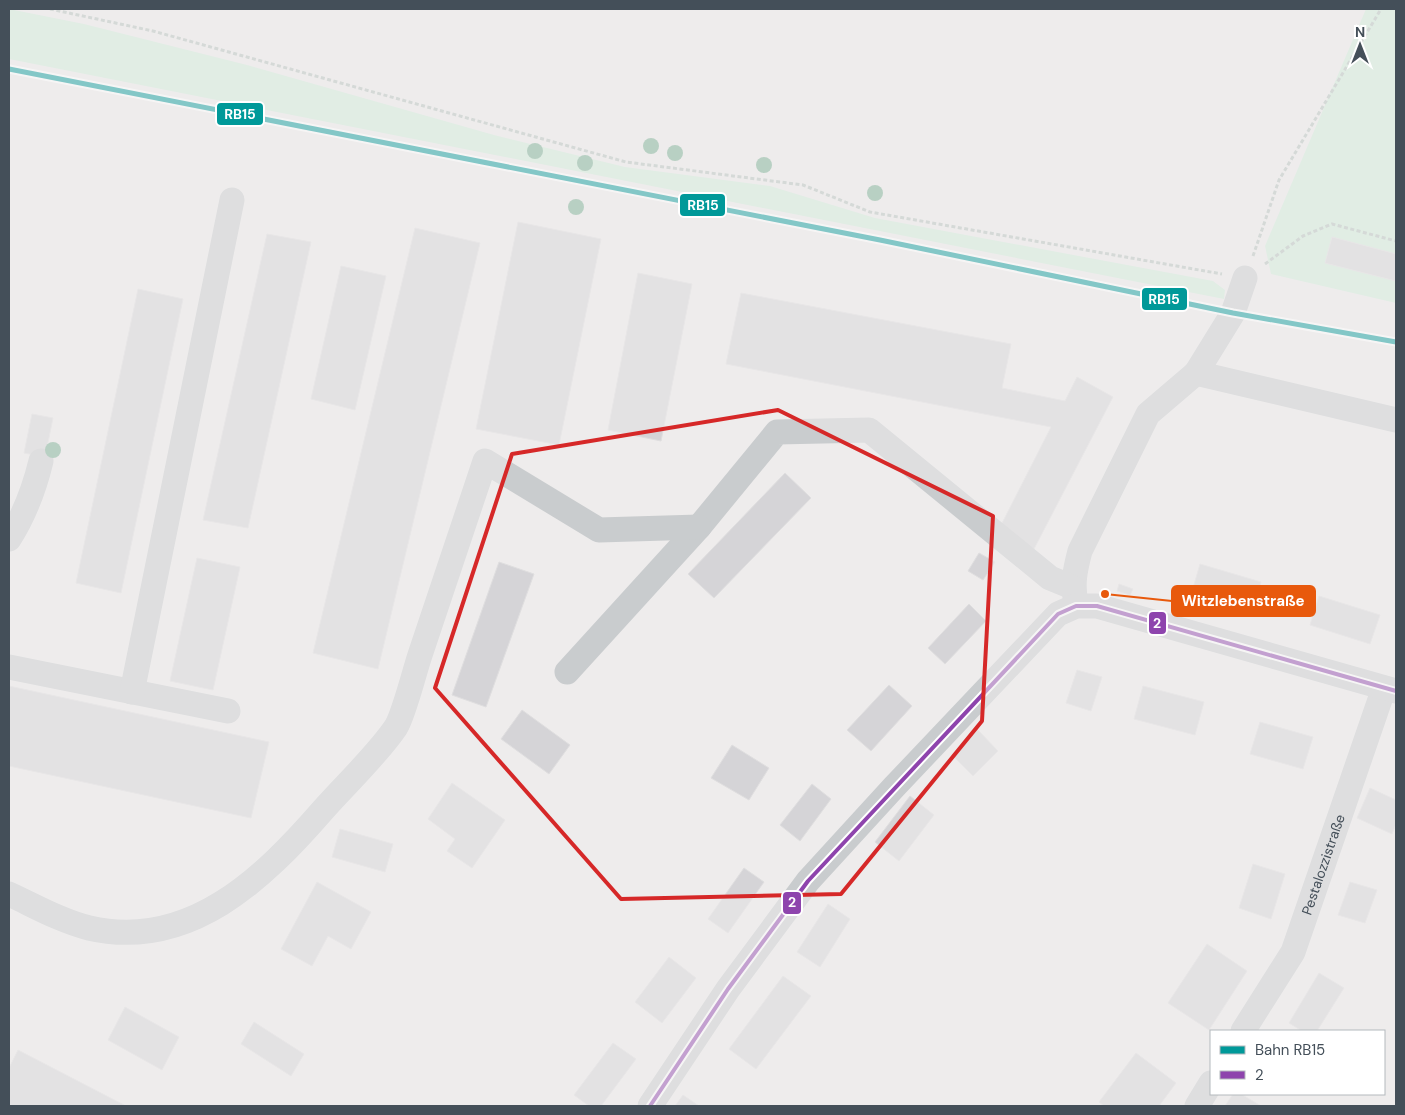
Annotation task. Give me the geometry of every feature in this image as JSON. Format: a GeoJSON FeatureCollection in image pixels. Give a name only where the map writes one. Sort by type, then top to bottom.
{"type":"FeatureCollection","features":[{"type":"Feature","properties":{"kind":"street"},"geometry":{"type":"LineString","coordinates":[[132,692],[232,200]]}},
{"type":"Feature","properties":{"kind":"street"},"geometry":{"type":"LineString","coordinates":[[650,1106],[666,1071],[808,882],[1048,622],[1072,601],[1073,575],[1080,552],[1148,414],[1196,373],[1233,313],[1245,278]]}},
{"type":"Feature","properties":{"kind":"street"},"geometry":{"type":"LineString","coordinates":[[1196,373],[1396,420]]}},
{"type":"Feature","properties":{"kind":"street"},"geometry":{"type":"LineString","coordinates":[[567,672],[699,527],[777,432],[868,430],[1050,578],[1072,601],[1098,606],[1390,689]]}},
{"type":"Feature","properties":{"kind":"street"},"geometry":{"type":"LineString","coordinates":[[9,539],[20,522],[32,494],[40,461]]}},
{"type":"Feature","properties":{"kind":"street"},"geometry":{"type":"LineString","coordinates":[[9,894],[62,919],[88,928],[110,931],[134,931],[157,929],[212,911],[250,884],[297,840],[396,726],[484,461],[599,530],[699,527]]}},
{"type":"Feature","properties":{"kind":"street"},"geometry":{"type":"LineString","coordinates":[[9,667],[228,711]]}},
{"type":"Feature","properties":{"kind":"street","name":"Pestalozzistraße"},"geometry":{"type":"LineString","coordinates":[[1245,1030],[1293,952],[1390,689]]}},
{"type":"Feature","properties":{"kind":"street"},"geometry":{"type":"LineString","coordinates":[[1196,1106],[1210,1085]]}},
{"type":"Feature","properties":{"kind":"path"},"geometry":{"type":"LineString","coordinates":[[50,9],[153,31],[626,162],[803,185],[870,212],[1245,278],[1303,236],[1332,224],[1396,240]]}},
{"type":"Feature","properties":{"kind":"path"},"geometry":{"type":"LineString","coordinates":[[1245,278],[1279,180],[1381,9]]}},
{"type":"Feature","properties":{"kind":"highlighted area"},"geometry":{"type":"Polygon","coordinates":[[[778,410],[993,516],[982,721],[841,894],[621,899],[435,688],[512,454],[778,410]]]}},
{"type":"Feature","properties":{"kind":"green space"},"geometry":{"type":"Polygon","coordinates":[[[9,9],[84,24],[247,65],[494,135],[625,167],[770,186],[875,218],[1213,281],[1225,290],[1224,299],[9,59],[9,9]]]}},
{"type":"Feature","properties":{"kind":"green space"},"geometry":{"type":"Polygon","coordinates":[[[1366,9],[1396,9],[1396,303],[1271,274],[1265,246],[1366,9]]]}},
{"type":"Feature","properties":{"kind":"building"},"geometry":{"type":"Polygon","coordinates":[[[518,222],[601,239],[559,445],[476,429],[518,222]]]}},
{"type":"Feature","properties":{"kind":"building"},"geometry":{"type":"Polygon","coordinates":[[[415,228],[480,243],[378,669],[313,653],[415,228]]]}},
{"type":"Feature","properties":{"kind":"building"},"geometry":{"type":"Polygon","coordinates":[[[267,234],[311,242],[248,528],[203,520],[267,234]]]}},
{"type":"Feature","properties":{"kind":"building"},"geometry":{"type":"Polygon","coordinates":[[[1332,237],[1396,254],[1396,281],[1325,263],[1332,237]]]}},
{"type":"Feature","properties":{"kind":"building"},"geometry":{"type":"Polygon","coordinates":[[[341,266],[386,276],[355,410],[311,399],[341,266]]]}},
{"type":"Feature","properties":{"kind":"building"},"geometry":{"type":"Polygon","coordinates":[[[638,273],[692,284],[661,441],[608,430],[638,273]]]}},
{"type":"Feature","properties":{"kind":"building"},"geometry":{"type":"Polygon","coordinates":[[[138,289],[183,299],[121,593],[76,583],[138,289]]]}},
{"type":"Feature","properties":{"kind":"building"},"geometry":{"type":"Polygon","coordinates":[[[741,293],[1011,344],[1002,388],[1065,401],[1077,377],[1113,397],[1034,549],[999,529],[1051,427],[726,364],[741,293]]]}},
{"type":"Feature","properties":{"kind":"building"},"geometry":{"type":"Polygon","coordinates":[[[32,414],[53,418],[45,457],[24,453],[32,414]]]}},
{"type":"Feature","properties":{"kind":"building"},"geometry":{"type":"Polygon","coordinates":[[[785,473],[811,498],[714,598],[688,574],[785,473]]]}},
{"type":"Feature","properties":{"kind":"building"},"geometry":{"type":"Polygon","coordinates":[[[979,553],[995,562],[983,580],[968,571],[979,553]]]}},
{"type":"Feature","properties":{"kind":"building"},"geometry":{"type":"Polygon","coordinates":[[[197,558],[240,567],[213,690],[170,681],[197,558]]]}},
{"type":"Feature","properties":{"kind":"building"},"geometry":{"type":"Polygon","coordinates":[[[499,562],[534,574],[486,707],[452,695],[499,562]]]}},
{"type":"Feature","properties":{"kind":"building"},"geometry":{"type":"Polygon","coordinates":[[[1200,564],[1261,582],[1252,613],[1191,595],[1200,564]]]}},
{"type":"Feature","properties":{"kind":"building"},"geometry":{"type":"Polygon","coordinates":[[[1119,584],[1133,589],[1130,595],[1117,591],[1119,584]]]}},
{"type":"Feature","properties":{"kind":"building"},"geometry":{"type":"Polygon","coordinates":[[[1319,596],[1380,615],[1370,644],[1310,625],[1319,596]]]}},
{"type":"Feature","properties":{"kind":"building"},"geometry":{"type":"Polygon","coordinates":[[[969,604],[986,621],[945,664],[928,648],[969,604]]]}},
{"type":"Feature","properties":{"kind":"building"},"geometry":{"type":"Polygon","coordinates":[[[1077,670],[1102,677],[1091,711],[1066,703],[1077,670]]]}},
{"type":"Feature","properties":{"kind":"building"},"geometry":{"type":"Polygon","coordinates":[[[889,685],[912,706],[871,751],[847,730],[889,685]]]}},
{"type":"Feature","properties":{"kind":"building"},"geometry":{"type":"Polygon","coordinates":[[[9,686],[269,742],[251,818],[9,766],[9,686]]]}},
{"type":"Feature","properties":{"kind":"building"},"geometry":{"type":"Polygon","coordinates":[[[1143,686],[1204,702],[1195,735],[1134,719],[1143,686]]]}},
{"type":"Feature","properties":{"kind":"building"},"geometry":{"type":"Polygon","coordinates":[[[522,710],[570,745],[549,774],[501,739],[522,710]]]}},
{"type":"Feature","properties":{"kind":"building"},"geometry":{"type":"Polygon","coordinates":[[[1260,722],[1313,737],[1303,769],[1250,754],[1260,722]]]}},
{"type":"Feature","properties":{"kind":"building"},"geometry":{"type":"Polygon","coordinates":[[[977,729],[998,751],[973,776],[952,755],[977,729]]]}},
{"type":"Feature","properties":{"kind":"building"},"geometry":{"type":"Polygon","coordinates":[[[732,745],[769,768],[749,800],[711,778],[732,745]]]}},
{"type":"Feature","properties":{"kind":"building"},"geometry":{"type":"Polygon","coordinates":[[[452,783],[505,820],[472,868],[447,851],[455,839],[428,819],[452,783]]]}},
{"type":"Feature","properties":{"kind":"building"},"geometry":{"type":"Polygon","coordinates":[[[812,784],[831,799],[800,841],[780,825],[812,784]]]}},
{"type":"Feature","properties":{"kind":"building"},"geometry":{"type":"Polygon","coordinates":[[[1370,788],[1396,800],[1396,824],[1392,834],[1357,818],[1370,788]]]}},
{"type":"Feature","properties":{"kind":"building"},"geometry":{"type":"Polygon","coordinates":[[[910,796],[934,815],[899,861],[875,842],[910,796]]]}},
{"type":"Feature","properties":{"kind":"building"},"geometry":{"type":"Polygon","coordinates":[[[340,829],[393,844],[385,872],[332,857],[340,829]]]}},
{"type":"Feature","properties":{"kind":"building"},"geometry":{"type":"Polygon","coordinates":[[[1253,864],[1285,874],[1271,919],[1239,908],[1253,864]]]}},
{"type":"Feature","properties":{"kind":"building"},"geometry":{"type":"Polygon","coordinates":[[[744,868],[764,882],[728,933],[708,919],[744,868]]]}},
{"type":"Feature","properties":{"kind":"building"},"geometry":{"type":"Polygon","coordinates":[[[317,882],[371,912],[351,949],[328,936],[312,966],[281,949],[317,882]]]}},
{"type":"Feature","properties":{"kind":"building"},"geometry":{"type":"Polygon","coordinates":[[[1350,882],[1377,890],[1365,923],[1338,915],[1350,882]]]}},
{"type":"Feature","properties":{"kind":"building"},"geometry":{"type":"Polygon","coordinates":[[[828,904],[850,919],[820,967],[797,952],[828,904]]]}},
{"type":"Feature","properties":{"kind":"building"},"geometry":{"type":"Polygon","coordinates":[[[1207,944],[1247,971],[1209,1030],[1168,1003],[1207,944]]]}},
{"type":"Feature","properties":{"kind":"building"},"geometry":{"type":"Polygon","coordinates":[[[669,957],[696,978],[662,1023],[635,1002],[669,957]]]}},
{"type":"Feature","properties":{"kind":"building"},"geometry":{"type":"Polygon","coordinates":[[[1319,973],[1344,988],[1318,1030],[1300,1030],[1289,1023],[1319,973]]]}},
{"type":"Feature","properties":{"kind":"building"},"geometry":{"type":"Polygon","coordinates":[[[783,976],[811,996],[756,1069],[729,1049],[783,976]]]}},
{"type":"Feature","properties":{"kind":"building"},"geometry":{"type":"Polygon","coordinates":[[[125,1007],[179,1037],[162,1070],[108,1040],[125,1007]]]}},
{"type":"Feature","properties":{"kind":"building"},"geometry":{"type":"Polygon","coordinates":[[[254,1022],[304,1054],[291,1076],[241,1044],[254,1022]]]}},
{"type":"Feature","properties":{"kind":"building"},"geometry":{"type":"Polygon","coordinates":[[[613,1043],[636,1059],[601,1106],[589,1106],[574,1095],[613,1043]]]}},
{"type":"Feature","properties":{"kind":"building"},"geometry":{"type":"Polygon","coordinates":[[[18,1050],[126,1106],[9,1106],[9,1068],[18,1050]]]}},
{"type":"Feature","properties":{"kind":"building"},"geometry":{"type":"Polygon","coordinates":[[[1136,1053],[1176,1083],[1159,1106],[1104,1106],[1099,1102],[1136,1053]]]}},
{"type":"Feature","properties":{"kind":"building"},"geometry":{"type":"Polygon","coordinates":[[[683,1095],[699,1106],[675,1106],[683,1095]]]}},
{"type":"Feature","properties":{"kind":"building"},"geometry":{"type":"Polygon","coordinates":[[[1232,1095],[1243,1095],[1261,1106],[1225,1106],[1232,1095]]]}},
{"type":"Feature","properties":{"kind":"rail line","name":"RB15"},"geometry":{"type":"LineString","coordinates":[[9,69],[880,240],[1233,313],[1396,342]]}},
{"type":"Feature","properties":{"kind":"transit line","name":"2"},"geometry":{"type":"LineString","coordinates":[[650,1106],[728,989],[808,881],[1058,614],[1076,606],[1097,606],[1396,691]]}},
{"type":"Feature","properties":{"kind":"place","name":"Witzlebenstraße"},"geometry":{"type":"Point","coordinates":[1105,594]}}]}
